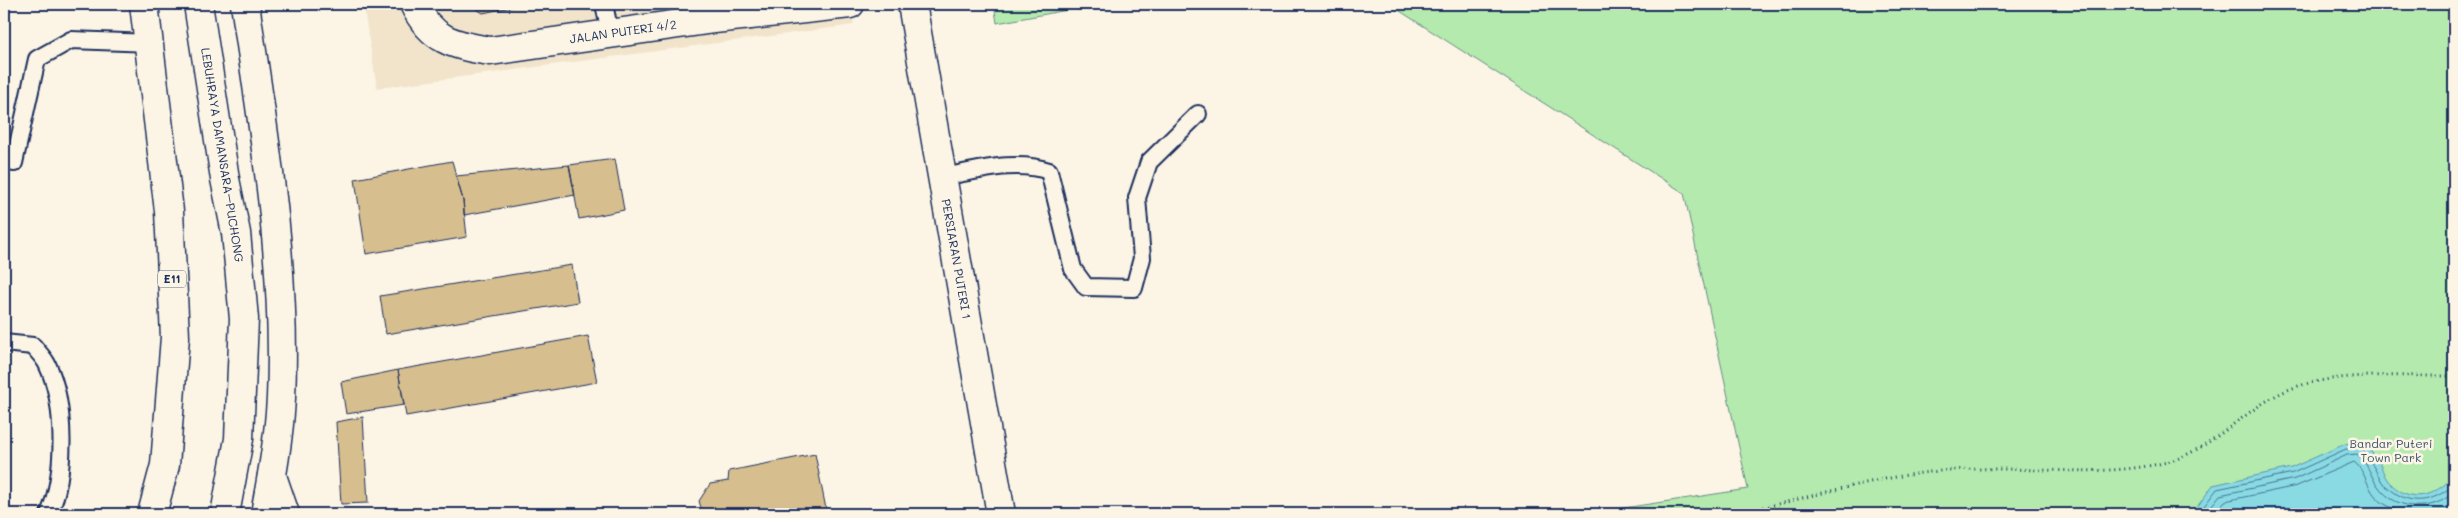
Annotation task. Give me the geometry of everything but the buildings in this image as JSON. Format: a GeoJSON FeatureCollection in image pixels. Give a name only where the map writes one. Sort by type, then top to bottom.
{"type":"FeatureCollection","features":[{"type":"Feature","properties":{"kind":"main road","name":"E11"},"geometry":{"type":"LineString","coordinates":[[144,4],[151,43],[169,211],[175,337],[165,465],[152,514]]}},
{"type":"Feature","properties":{"kind":"main road","name":"LEBUHRAYA DAMANSARA–PUCHONG"},"geometry":{"type":"LineString","coordinates":[[198,4],[225,179],[236,233],[244,319],[239,439],[225,514]]}},
{"type":"Feature","properties":{"kind":"main road"},"geometry":{"type":"LineString","coordinates":[[245,4],[272,187],[278,248],[281,312],[281,399],[272,476],[281,514]]}},
{"type":"Feature","properties":{"kind":"main road","name":"JALAN PUTERI 4/2"},"geometry":{"type":"LineString","coordinates":[[414,4],[428,26],[442,39],[461,46],[490,51],[714,19],[850,4]]}},
{"type":"Feature","properties":{"kind":"main road"},"geometry":{"type":"LineString","coordinates":[[714,19],[738,4]]}},
{"type":"Feature","properties":{"kind":"main road","name":"PERSIARAN PUTERI 1"},"geometry":{"type":"LineString","coordinates":[[912,4],[1001,514]]}},
{"type":"Feature","properties":{"kind":"lane"},"geometry":{"type":"LineString","coordinates":[[604,4],[610,33]]}},
{"type":"Feature","properties":{"kind":"lane"},"geometry":{"type":"LineString","coordinates":[[14,163],[37,59],[71,40],[151,43]]}},
{"type":"Feature","properties":{"kind":"lane"},"geometry":{"type":"LineString","coordinates":[[942,177],[1013,166],[1032,165],[1049,171],[1073,269],[1086,287],[1134,288],[1142,258],[1137,198],[1149,162],[1198,114]]}},
{"type":"Feature","properties":{"kind":"lane"},"geometry":{"type":"LineString","coordinates":[[4,343],[33,346],[47,364],[52,379],[58,404],[62,455],[55,499],[48,514]]}},
{"type":"Feature","properties":{"kind":"path"},"geometry":{"type":"LineString","coordinates":[[1734,514],[1837,488],[1930,472],[1987,469],[2116,469],[2168,461],[2203,444],[2259,406],[2298,387],[2346,377],[2454,376]]}},
{"type":"Feature","properties":{"kind":"shaded area"},"geometry":{"type":"Polygon","coordinates":[[[363,4],[850,4],[854,25],[377,88],[363,4]]]}},
{"type":"Feature","properties":{"kind":"green space"},"geometry":{"type":"Polygon","coordinates":[[[994,4],[1100,4],[997,23],[994,4]]]}},
{"type":"Feature","properties":{"kind":"green space","name":"Bandar Puteri Town Park"},"geometry":{"type":"Polygon","coordinates":[[[1389,4],[2454,4],[2454,514],[1584,514],[1748,489],[1684,193],[1389,4]]]}},
{"type":"Feature","properties":{"kind":"water"},"geometry":{"type":"Polygon","coordinates":[[[2363,442],[2378,460],[2388,481],[2396,489],[2413,496],[2430,493],[2454,476],[2454,514],[2192,514],[2213,485],[2291,468],[2345,444],[2363,442]]]}}]}
